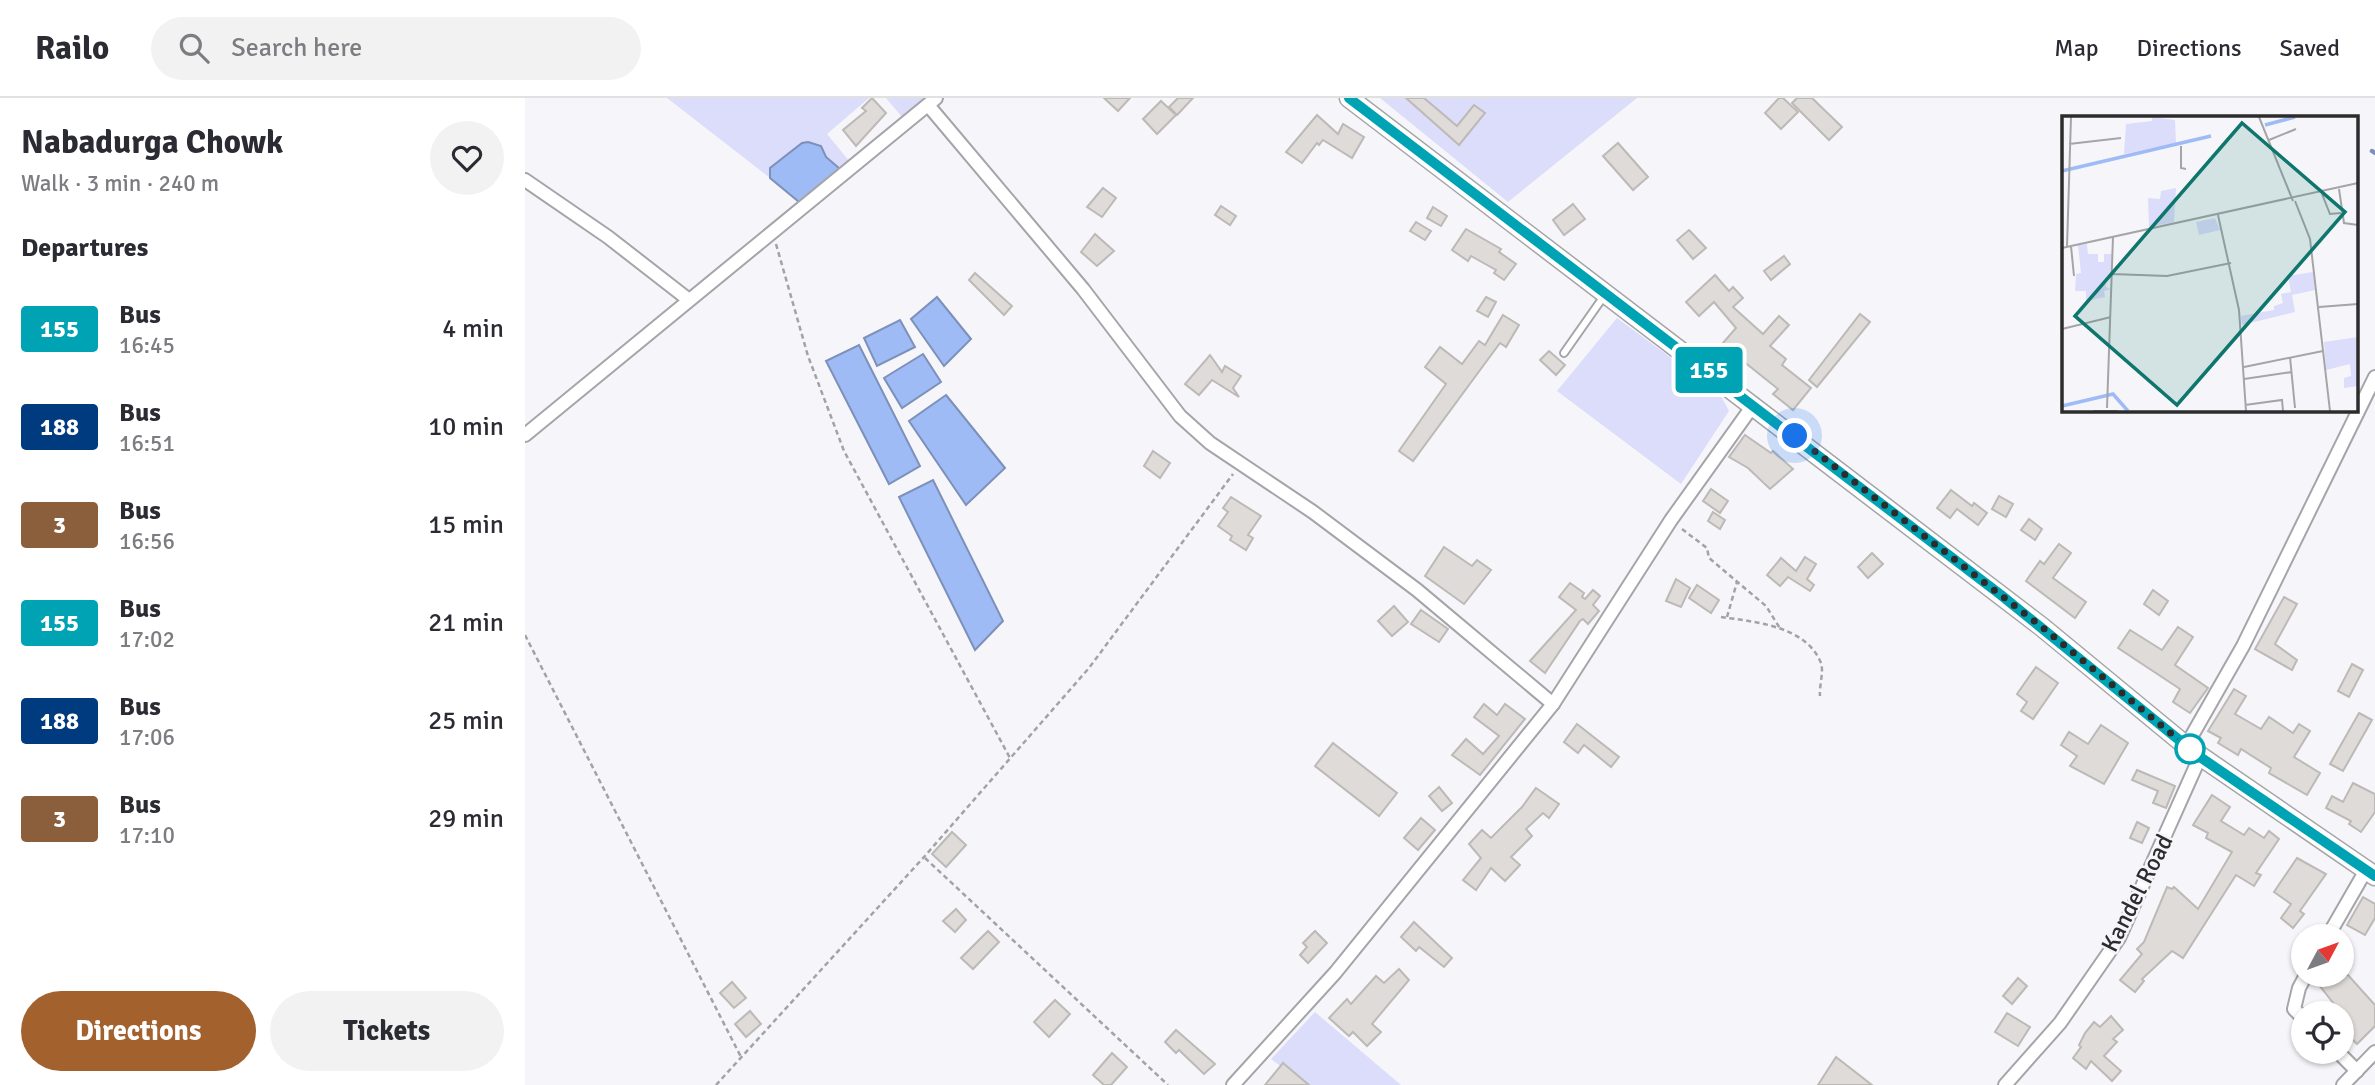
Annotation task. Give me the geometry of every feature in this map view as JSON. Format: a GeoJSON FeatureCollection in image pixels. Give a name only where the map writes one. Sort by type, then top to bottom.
{"type":"FeatureCollection","features":[{"type":"Feature","properties":{"kind":"main road"},"geometry":{"type":"LineString","coordinates":[[1349,98],[1754,404],[2042,627],[2193,751],[2370,873]]}},
{"type":"Feature","properties":{"kind":"street"},"geometry":{"type":"LineString","coordinates":[[525,435],[932,101],[1083,289],[1180,416],[1210,443],[1313,512],[1417,590],[1553,704]]}},
{"type":"Feature","properties":{"kind":"street"},"geometry":{"type":"LineString","coordinates":[[525,180],[608,237],[689,300]]}},
{"type":"Feature","properties":{"kind":"street","name":"Kandel Road"},"geometry":{"type":"LineString","coordinates":[[2005,1085],[2060,1023],[2119,938],[2193,751],[2375,377]]}},
{"type":"Feature","properties":{"kind":"street"},"geometry":{"type":"LineString","coordinates":[[1233,1085],[1335,973],[1553,704],[1671,520],[1754,404]]}},
{"type":"Feature","properties":{"kind":"street"},"geometry":{"type":"LineString","coordinates":[[2336,924],[2370,873]]}},
{"type":"Feature","properties":{"kind":"street"},"geometry":{"type":"LineString","coordinates":[[2343,1085],[2375,1052]]}},
{"type":"Feature","properties":{"kind":"street"},"geometry":{"type":"LineString","coordinates":[[2350,1064],[2357,1071]]}},
{"type":"Feature","properties":{"kind":"lane"},"geometry":{"type":"LineString","coordinates":[[1563,353],[1605,294]]}},
{"type":"Feature","properties":{"kind":"path"},"geometry":{"type":"LineString","coordinates":[[773,232],[783,276],[800,329],[844,451],[1010,758]]}},
{"type":"Feature","properties":{"kind":"path"},"geometry":{"type":"LineString","coordinates":[[716,1085],[924,857],[1089,668],[1240,464]]}},
{"type":"Feature","properties":{"kind":"path"},"geometry":{"type":"LineString","coordinates":[[1671,520],[1707,548],[1709,558],[1766,606],[1781,630]]}},
{"type":"Feature","properties":{"kind":"path"},"geometry":{"type":"LineString","coordinates":[[1727,617],[1737,582]]}},
{"type":"Feature","properties":{"kind":"path"},"geometry":{"type":"LineString","coordinates":[[1721,617],[1781,630],[1803,638],[1821,663],[1820,696]]}},
{"type":"Feature","properties":{"kind":"path"},"geometry":{"type":"LineString","coordinates":[[525,635],[741,1057]]}},
{"type":"Feature","properties":{"kind":"path"},"geometry":{"type":"LineString","coordinates":[[924,857],[1168,1085]]}},
{"type":"Feature","properties":{"kind":"shaded area"},"geometry":{"type":"Polygon","coordinates":[[[667,98],[869,98],[827,134],[850,162],[840,169],[770,168],[770,178],[667,98]]]}},
{"type":"Feature","properties":{"kind":"shaded area"},"geometry":{"type":"Polygon","coordinates":[[[886,98],[926,98],[902,117],[886,98]]]}},
{"type":"Feature","properties":{"kind":"shaded area"},"geometry":{"type":"Polygon","coordinates":[[[1380,98],[1637,98],[1508,202],[1380,98]]]}},
{"type":"Feature","properties":{"kind":"shaded area"},"geometry":{"type":"Polygon","coordinates":[[[1617,318],[1720,394],[1729,411],[1681,484],[1557,391],[1617,318]]]}},
{"type":"Feature","properties":{"kind":"shaded area"},"geometry":{"type":"Polygon","coordinates":[[[1315,1012],[1401,1085],[1306,1085],[1271,1059],[1315,1012]]]}},
{"type":"Feature","properties":{"kind":"water"},"geometry":{"type":"Polygon","coordinates":[[[802,143],[821,146],[826,157],[840,169],[799,202],[770,178],[770,168],[802,143]]]}},
{"type":"Feature","properties":{"kind":"water"},"geometry":{"type":"Polygon","coordinates":[[[937,297],[971,339],[944,366],[911,319],[937,297]]]}},
{"type":"Feature","properties":{"kind":"water"},"geometry":{"type":"Polygon","coordinates":[[[900,320],[915,347],[877,366],[864,338],[900,320]]]}},
{"type":"Feature","properties":{"kind":"water"},"geometry":{"type":"Polygon","coordinates":[[[859,345],[920,466],[889,484],[826,361],[859,345]]]}},
{"type":"Feature","properties":{"kind":"water"},"geometry":{"type":"Polygon","coordinates":[[[923,354],[941,382],[902,408],[884,378],[923,354]]]}},
{"type":"Feature","properties":{"kind":"water"},"geometry":{"type":"Polygon","coordinates":[[[946,395],[1005,468],[966,505],[909,421],[946,395]]]}},
{"type":"Feature","properties":{"kind":"water"},"geometry":{"type":"Polygon","coordinates":[[[933,480],[1003,621],[975,650],[899,497],[933,480]]]}},
{"type":"Feature","properties":{"kind":"building"},"geometry":{"type":"Polygon","coordinates":[[[872,98],[886,113],[856,146],[843,130],[866,111],[862,108],[872,98]]]}},
{"type":"Feature","properties":{"kind":"building"},"geometry":{"type":"Polygon","coordinates":[[[1104,98],[1130,98],[1118,111],[1104,98]]]}},
{"type":"Feature","properties":{"kind":"building"},"geometry":{"type":"Polygon","coordinates":[[[1178,98],[1193,98],[1177,115],[1169,107],[1178,98]]]}},
{"type":"Feature","properties":{"kind":"building"},"geometry":{"type":"Polygon","coordinates":[[[1406,98],[1424,98],[1457,126],[1474,105],[1485,113],[1459,145],[1406,98]]]}},
{"type":"Feature","properties":{"kind":"building"},"geometry":{"type":"Polygon","coordinates":[[[1779,98],[1783,98],[1798,112],[1781,129],[1765,113],[1779,98]]]}},
{"type":"Feature","properties":{"kind":"building"},"geometry":{"type":"Polygon","coordinates":[[[1797,98],[1812,98],[1842,127],[1829,140],[1792,103],[1797,98]]]}},
{"type":"Feature","properties":{"kind":"building"},"geometry":{"type":"Polygon","coordinates":[[[1161,101],[1176,115],[1157,134],[1143,119],[1161,101]]]}},
{"type":"Feature","properties":{"kind":"building"},"geometry":{"type":"Polygon","coordinates":[[[1317,115],[1338,134],[1343,124],[1364,137],[1352,158],[1323,140],[1319,145],[1317,143],[1302,163],[1286,152],[1317,115]]]}},
{"type":"Feature","properties":{"kind":"building"},"geometry":{"type":"Polygon","coordinates":[[[1618,143],[1648,177],[1633,190],[1603,156],[1618,143]]]}},
{"type":"Feature","properties":{"kind":"building"},"geometry":{"type":"Polygon","coordinates":[[[1103,188],[1116,198],[1102,217],[1087,207],[1103,188]]]}},
{"type":"Feature","properties":{"kind":"building"},"geometry":{"type":"Polygon","coordinates":[[[1573,204],[1585,219],[1564,235],[1553,220],[1573,204]]]}},
{"type":"Feature","properties":{"kind":"building"},"geometry":{"type":"Polygon","coordinates":[[[1221,206],[1236,216],[1230,225],[1215,215],[1221,206]]]}},
{"type":"Feature","properties":{"kind":"building"},"geometry":{"type":"Polygon","coordinates":[[[1433,207],[1447,216],[1441,226],[1427,218],[1433,207]]]}},
{"type":"Feature","properties":{"kind":"building"},"geometry":{"type":"Polygon","coordinates":[[[1416,222],[1431,231],[1425,240],[1410,231],[1416,222]]]}},
{"type":"Feature","properties":{"kind":"building"},"geometry":{"type":"Polygon","coordinates":[[[1466,229],[1501,249],[1499,252],[1516,264],[1504,280],[1494,273],[1496,270],[1471,256],[1468,261],[1452,250],[1466,229]]]}},
{"type":"Feature","properties":{"kind":"building"},"geometry":{"type":"Polygon","coordinates":[[[1689,230],[1706,248],[1693,259],[1677,240],[1689,230]]]}},
{"type":"Feature","properties":{"kind":"building"},"geometry":{"type":"Polygon","coordinates":[[[1095,234],[1114,251],[1097,266],[1081,252],[1095,234]]]}},
{"type":"Feature","properties":{"kind":"building"},"geometry":{"type":"Polygon","coordinates":[[[1784,256],[1790,264],[1771,280],[1764,271],[1784,256]]]}},
{"type":"Feature","properties":{"kind":"building"},"geometry":{"type":"Polygon","coordinates":[[[975,273],[1012,306],[1004,315],[969,280],[975,273]]]}},
{"type":"Feature","properties":{"kind":"building"},"geometry":{"type":"Polygon","coordinates":[[[1715,275],[1729,291],[1733,287],[1743,298],[1733,307],[1763,334],[1779,316],[1789,325],[1770,346],[1786,359],[1782,365],[1811,388],[1793,410],[1773,394],[1778,389],[1722,344],[1736,328],[1714,302],[1699,316],[1686,302],[1715,275]]]}},
{"type":"Feature","properties":{"kind":"building"},"geometry":{"type":"Polygon","coordinates":[[[1486,297],[1496,302],[1488,317],[1477,311],[1486,297]]]}},
{"type":"Feature","properties":{"kind":"building"},"geometry":{"type":"Polygon","coordinates":[[[1860,314],[1870,322],[1817,387],[1809,380],[1860,314]]]}},
{"type":"Feature","properties":{"kind":"building"},"geometry":{"type":"Polygon","coordinates":[[[1503,315],[1519,325],[1506,347],[1500,343],[1413,461],[1399,451],[1446,384],[1425,367],[1440,347],[1462,364],[1479,341],[1485,345],[1503,315]]]}},
{"type":"Feature","properties":{"kind":"building"},"geometry":{"type":"Polygon","coordinates":[[[1549,351],[1565,365],[1556,375],[1540,360],[1549,351]]]}},
{"type":"Feature","properties":{"kind":"building"},"geometry":{"type":"Polygon","coordinates":[[[1210,355],[1222,372],[1225,366],[1241,376],[1233,388],[1239,397],[1212,380],[1199,395],[1185,384],[1210,355]]]}},
{"type":"Feature","properties":{"kind":"building"},"geometry":{"type":"Polygon","coordinates":[[[1745,435],[1771,453],[1773,451],[1793,469],[1770,489],[1748,468],[1729,457],[1745,435]]]}},
{"type":"Feature","properties":{"kind":"building"},"geometry":{"type":"Polygon","coordinates":[[[1153,451],[1170,463],[1160,478],[1144,466],[1153,451]]]}},
{"type":"Feature","properties":{"kind":"building"},"geometry":{"type":"Polygon","coordinates":[[[1711,489],[1728,501],[1720,513],[1703,501],[1711,489]]]}},
{"type":"Feature","properties":{"kind":"building"},"geometry":{"type":"Polygon","coordinates":[[[1951,490],[1972,506],[1974,503],[1987,513],[1978,525],[1957,509],[1950,518],[1937,508],[1951,490]]]}},
{"type":"Feature","properties":{"kind":"building"},"geometry":{"type":"Polygon","coordinates":[[[1999,496],[2013,504],[2006,517],[1992,509],[1999,496]]]}},
{"type":"Feature","properties":{"kind":"building"},"geometry":{"type":"Polygon","coordinates":[[[1231,497],[1261,516],[1248,535],[1253,538],[1246,550],[1230,540],[1232,536],[1218,526],[1228,512],[1223,508],[1231,497]]]}},
{"type":"Feature","properties":{"kind":"building"},"geometry":{"type":"Polygon","coordinates":[[[1713,512],[1725,520],[1720,529],[1708,521],[1713,512]]]}},
{"type":"Feature","properties":{"kind":"building"},"geometry":{"type":"Polygon","coordinates":[[[2029,519],[2042,529],[2035,540],[2021,530],[2029,519]]]}},
{"type":"Feature","properties":{"kind":"building"},"geometry":{"type":"Polygon","coordinates":[[[2059,544],[2071,553],[2053,578],[2086,602],[2075,618],[2026,581],[2040,561],[2044,564],[2059,544]]]}},
{"type":"Feature","properties":{"kind":"building"},"geometry":{"type":"Polygon","coordinates":[[[1444,547],[1472,566],[1477,560],[1491,570],[1464,604],[1425,576],[1444,547]]]}},
{"type":"Feature","properties":{"kind":"building"},"geometry":{"type":"Polygon","coordinates":[[[1872,553],[1883,564],[1868,578],[1858,567],[1872,553]]]}},
{"type":"Feature","properties":{"kind":"building"},"geometry":{"type":"Polygon","coordinates":[[[1805,557],[1816,564],[1807,579],[1814,585],[1810,591],[1788,577],[1780,586],[1767,575],[1781,558],[1796,571],[1805,557]]]}},
{"type":"Feature","properties":{"kind":"building"},"geometry":{"type":"Polygon","coordinates":[[[1676,579],[1690,588],[1681,607],[1666,601],[1676,579]]]}},
{"type":"Feature","properties":{"kind":"building"},"geometry":{"type":"Polygon","coordinates":[[[1570,583],[1584,593],[1582,597],[1585,599],[1593,590],[1600,596],[1593,605],[1599,611],[1588,624],[1583,619],[1580,621],[1545,673],[1530,661],[1576,610],[1559,597],[1570,583]]]}},
{"type":"Feature","properties":{"kind":"building"},"geometry":{"type":"Polygon","coordinates":[[[1697,585],[1719,600],[1711,613],[1689,598],[1697,585]]]}},
{"type":"Feature","properties":{"kind":"building"},"geometry":{"type":"Polygon","coordinates":[[[2153,590],[2168,601],[2159,615],[2144,604],[2153,590]]]}},
{"type":"Feature","properties":{"kind":"building"},"geometry":{"type":"Polygon","coordinates":[[[2284,597],[2297,604],[2275,644],[2297,660],[2292,670],[2255,649],[2284,597]]]}},
{"type":"Feature","properties":{"kind":"building"},"geometry":{"type":"Polygon","coordinates":[[[1394,606],[1408,622],[1392,636],[1378,621],[1394,606]]]}},
{"type":"Feature","properties":{"kind":"building"},"geometry":{"type":"Polygon","coordinates":[[[1421,610],[1448,629],[1439,642],[1411,624],[1421,610]]]}},
{"type":"Feature","properties":{"kind":"building"},"geometry":{"type":"Polygon","coordinates":[[[2178,627],[2193,637],[2175,665],[2208,688],[2190,713],[2173,702],[2180,689],[2118,648],[2130,630],[2162,650],[2178,627]]]}},
{"type":"Feature","properties":{"kind":"building"},"geometry":{"type":"Polygon","coordinates":[[[2352,664],[2363,670],[2349,697],[2338,691],[2352,664]]]}},
{"type":"Feature","properties":{"kind":"building"},"geometry":{"type":"Polygon","coordinates":[[[2036,667],[2058,683],[2033,719],[2021,711],[2027,702],[2017,694],[2036,667]]]}},
{"type":"Feature","properties":{"kind":"building"},"geometry":{"type":"Polygon","coordinates":[[[2234,689],[2246,696],[2235,714],[2261,729],[2269,717],[2293,733],[2299,724],[2310,731],[2294,757],[2320,773],[2307,795],[2269,773],[2271,768],[2241,749],[2238,755],[2218,743],[2221,738],[2208,731],[2234,689]]]}},
{"type":"Feature","properties":{"kind":"building"},"geometry":{"type":"Polygon","coordinates":[[[1484,704],[1497,715],[1505,704],[1525,719],[1480,775],[1452,755],[1466,739],[1483,754],[1499,736],[1474,717],[1484,704]]]}},
{"type":"Feature","properties":{"kind":"building"},"geometry":{"type":"Polygon","coordinates":[[[2359,713],[2372,720],[2343,771],[2330,764],[2359,713]]]}},
{"type":"Feature","properties":{"kind":"building"},"geometry":{"type":"Polygon","coordinates":[[[1577,724],[1619,757],[1611,767],[1584,745],[1578,753],[1564,742],[1577,724]]]}},
{"type":"Feature","properties":{"kind":"building"},"geometry":{"type":"Polygon","coordinates":[[[2101,725],[2128,743],[2104,784],[2070,766],[2077,756],[2061,745],[2069,732],[2088,744],[2101,725]]]}},
{"type":"Feature","properties":{"kind":"building"},"geometry":{"type":"Polygon","coordinates":[[[1333,743],[1397,793],[1379,816],[1315,766],[1333,743]]]}},
{"type":"Feature","properties":{"kind":"building"},"geometry":{"type":"Polygon","coordinates":[[[2137,770],[2175,786],[2166,808],[2153,803],[2158,791],[2132,780],[2137,770]]]}},
{"type":"Feature","properties":{"kind":"building"},"geometry":{"type":"Polygon","coordinates":[[[2353,783],[2375,794],[2375,812],[2361,832],[2349,824],[2351,821],[2326,808],[2332,796],[2343,802],[2353,783]]]}},
{"type":"Feature","properties":{"kind":"building"},"geometry":{"type":"Polygon","coordinates":[[[1439,787],[1452,803],[1442,811],[1429,796],[1439,787]]]}},
{"type":"Feature","properties":{"kind":"building"},"geometry":{"type":"Polygon","coordinates":[[[1536,788],[1559,804],[1549,818],[1543,813],[1526,829],[1532,836],[1511,857],[1520,865],[1505,881],[1491,868],[1476,890],[1463,880],[1481,858],[1469,844],[1482,830],[1491,838],[1522,807],[1536,788]]]}},
{"type":"Feature","properties":{"kind":"building"},"geometry":{"type":"Polygon","coordinates":[[[2212,795],[2230,807],[2221,821],[2244,835],[2249,828],[2264,838],[2269,831],[2279,839],[2256,873],[2261,875],[2254,886],[2236,875],[2183,958],[2172,951],[2142,979],[2144,981],[2135,992],[2120,980],[2142,954],[2137,949],[2144,942],[2167,887],[2174,887],[2198,909],[2232,852],[2206,838],[2208,833],[2193,825],[2212,795]]]}},
{"type":"Feature","properties":{"kind":"building"},"geometry":{"type":"Polygon","coordinates":[[[1421,818],[1435,830],[1418,850],[1404,838],[1421,818]]]}},
{"type":"Feature","properties":{"kind":"building"},"geometry":{"type":"Polygon","coordinates":[[[2137,822],[2149,828],[2142,843],[2130,838],[2137,822]]]}},
{"type":"Feature","properties":{"kind":"building"},"geometry":{"type":"Polygon","coordinates":[[[952,832],[966,845],[946,867],[932,854],[952,832]]]}},
{"type":"Feature","properties":{"kind":"building"},"geometry":{"type":"Polygon","coordinates":[[[2297,858],[2326,874],[2300,911],[2304,914],[2291,926],[2281,918],[2291,904],[2274,892],[2297,858]]]}},
{"type":"Feature","properties":{"kind":"building"},"geometry":{"type":"Polygon","coordinates":[[[2363,897],[2375,904],[2375,918],[2365,935],[2354,929],[2354,924],[2348,924],[2363,897]]]}},
{"type":"Feature","properties":{"kind":"building"},"geometry":{"type":"Polygon","coordinates":[[[956,909],[966,920],[955,932],[943,921],[956,909]]]}},
{"type":"Feature","properties":{"kind":"building"},"geometry":{"type":"Polygon","coordinates":[[[1414,922],[1452,958],[1444,967],[1419,947],[1416,951],[1401,937],[1414,922]]]}},
{"type":"Feature","properties":{"kind":"building"},"geometry":{"type":"Polygon","coordinates":[[[988,931],[999,942],[973,969],[961,958],[988,931]]]}},
{"type":"Feature","properties":{"kind":"building"},"geometry":{"type":"Polygon","coordinates":[[[1315,931],[1327,943],[1308,963],[1300,955],[1307,947],[1303,943],[1315,931]]]}},
{"type":"Feature","properties":{"kind":"building"},"geometry":{"type":"Polygon","coordinates":[[[1399,969],[1409,980],[1372,1024],[1381,1032],[1367,1046],[1353,1032],[1349,1036],[1329,1018],[1347,999],[1351,1004],[1376,976],[1384,983],[1399,969]]]}},
{"type":"Feature","properties":{"kind":"building"},"geometry":{"type":"Polygon","coordinates":[[[2018,978],[2027,986],[2012,1004],[2003,996],[2018,978]]]}},
{"type":"Feature","properties":{"kind":"building"},"geometry":{"type":"Polygon","coordinates":[[[732,982],[746,998],[734,1008],[720,993],[732,982]]]}},
{"type":"Feature","properties":{"kind":"building"},"geometry":{"type":"Polygon","coordinates":[[[2354,982],[2375,1005],[2375,1026],[2357,1044],[2354,1041],[2354,1001],[2332,1001],[2321,987],[2354,987],[2354,982]]]}},
{"type":"Feature","properties":{"kind":"building"},"geometry":{"type":"Polygon","coordinates":[[[1055,1000],[1070,1014],[1049,1037],[1034,1022],[1055,1000]]]}},
{"type":"Feature","properties":{"kind":"building"},"geometry":{"type":"Polygon","coordinates":[[[750,1011],[761,1024],[746,1037],[735,1024],[750,1011]]]}},
{"type":"Feature","properties":{"kind":"building"},"geometry":{"type":"Polygon","coordinates":[[[2007,1013],[2030,1027],[2018,1046],[1995,1032],[2007,1013]]]}},
{"type":"Feature","properties":{"kind":"building"},"geometry":{"type":"Polygon","coordinates":[[[2111,1016],[2123,1030],[2113,1039],[2117,1042],[2104,1056],[2121,1071],[2112,1081],[2091,1061],[2086,1069],[2073,1058],[2081,1047],[2079,1045],[2085,1033],[2094,1022],[2100,1027],[2111,1016]]]}},
{"type":"Feature","properties":{"kind":"building"},"geometry":{"type":"Polygon","coordinates":[[[1176,1030],[1215,1064],[1204,1074],[1179,1050],[1176,1053],[1165,1042],[1176,1030]]]}},
{"type":"Feature","properties":{"kind":"building"},"geometry":{"type":"Polygon","coordinates":[[[1112,1053],[1127,1067],[1111,1085],[1104,1085],[1093,1075],[1112,1053]]]}},
{"type":"Feature","properties":{"kind":"building"},"geometry":{"type":"Polygon","coordinates":[[[1836,1057],[1872,1085],[1818,1085],[1836,1057]]]}},
{"type":"Feature","properties":{"kind":"building"},"geometry":{"type":"Polygon","coordinates":[[[1283,1063],[1309,1085],[1265,1085],[1283,1063]]]}},
{"type":"Feature","properties":{"kind":"bus line","name":"155"},"geometry":{"type":"LineString","coordinates":[[1349,98],[1754,404],[2001,595],[2200,757],[2375,876]]}},
{"type":"Feature","properties":{"kind":"route"},"geometry":{"type":"LineString","coordinates":[[1795,436],[2042,627],[2190,749]]}}]}
